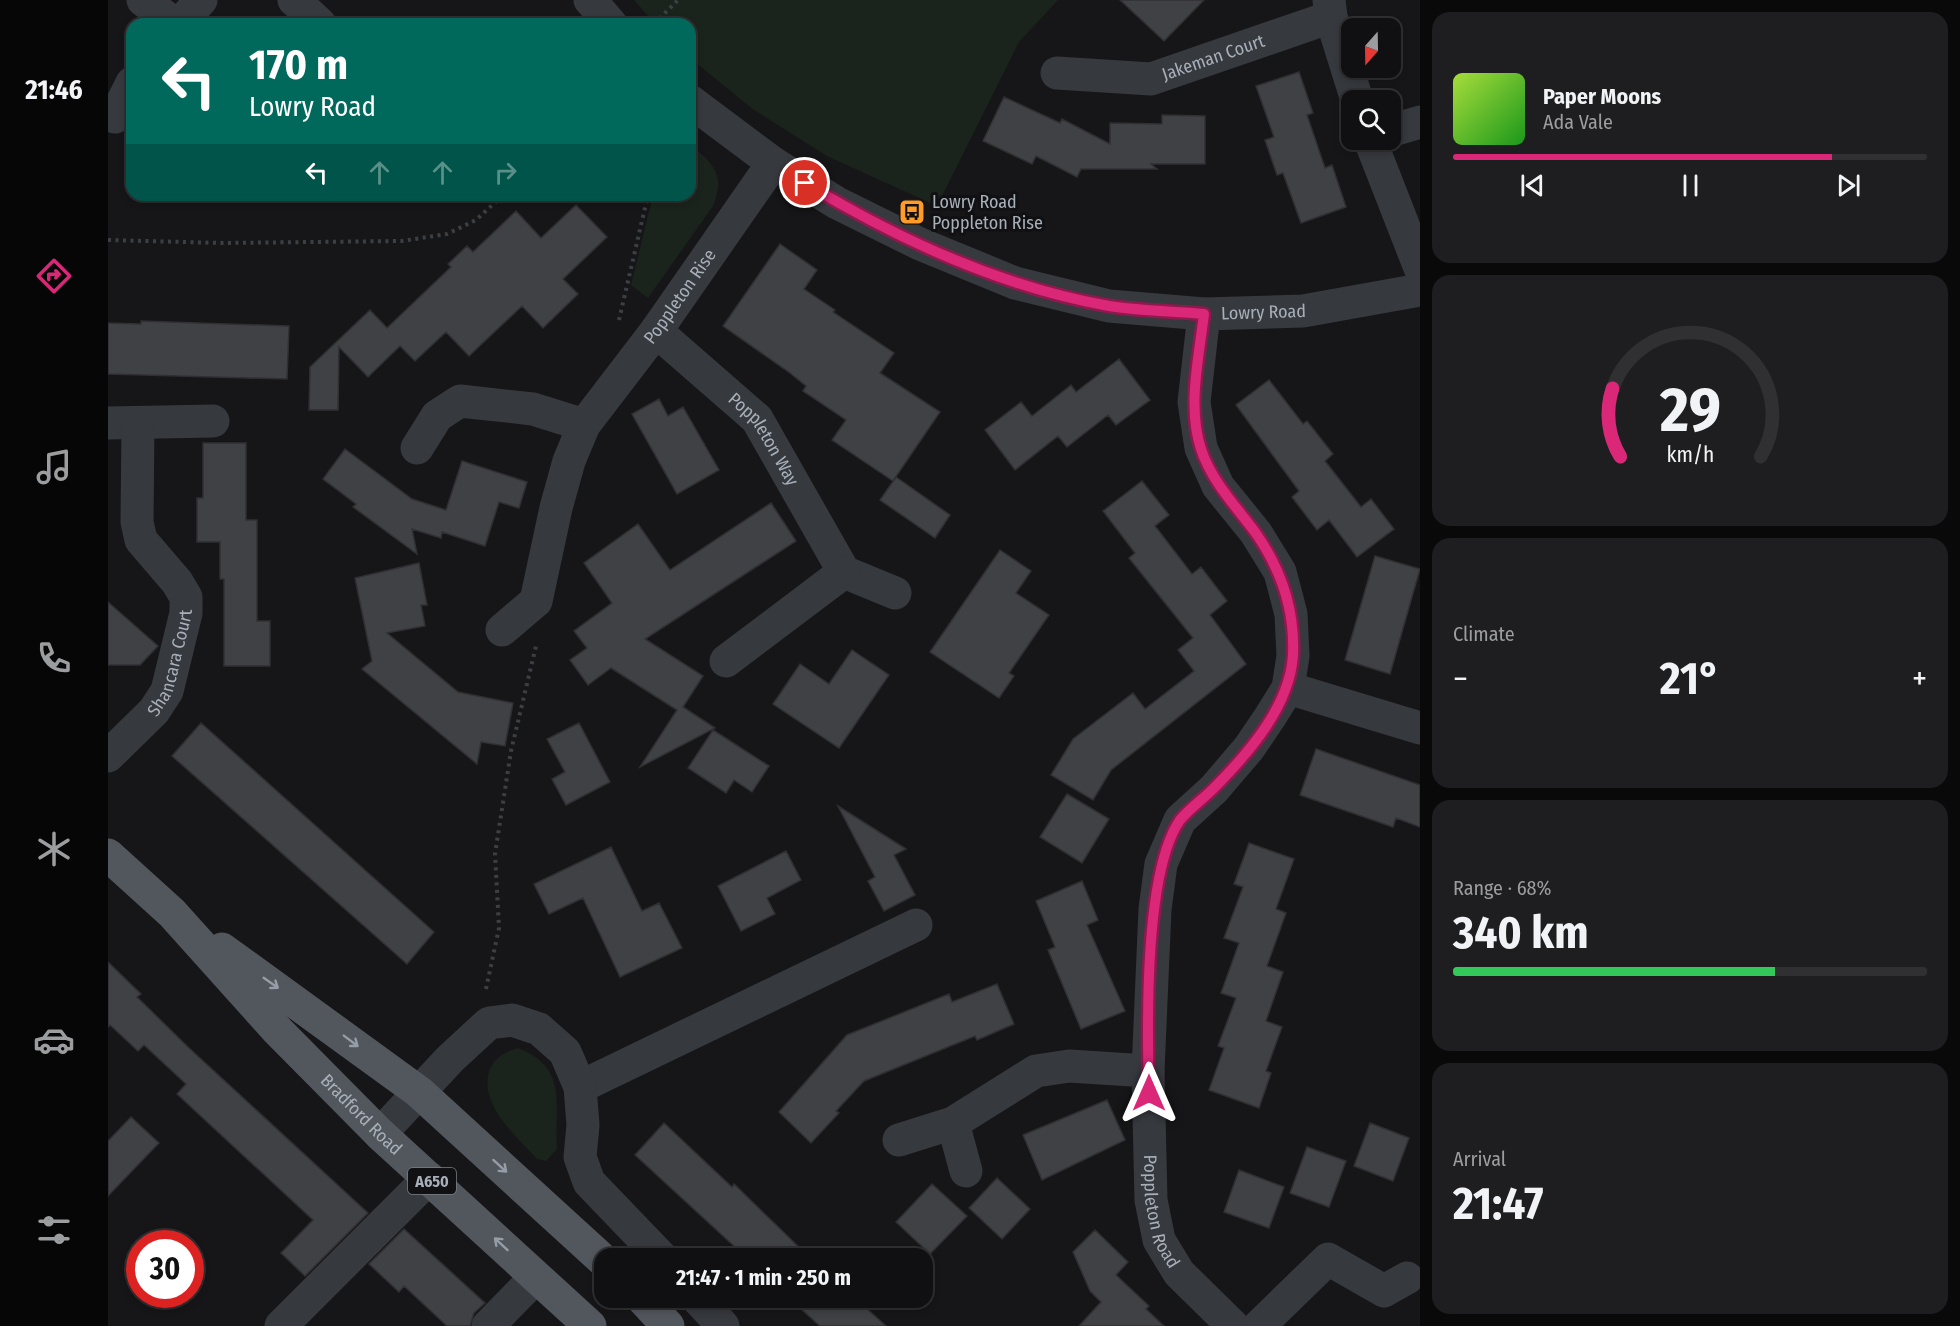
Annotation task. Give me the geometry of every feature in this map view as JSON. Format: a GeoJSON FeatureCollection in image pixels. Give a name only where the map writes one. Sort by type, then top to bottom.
{"type":"FeatureCollection","features":[{"type":"Feature","properties":{"kind":"main road","name":"Bradford Road"},"geometry":{"type":"LineString","coordinates":[[108,855],[172,913],[278,1031],[380,1134],[590,1326]]}},
{"type":"Feature","properties":{"kind":"main road","name":"Bradford Road"},"geometry":{"type":"LineString","coordinates":[[172,913],[419,1092],[594,1252]]}},
{"type":"Feature","properties":{"kind":"main road"},"geometry":{"type":"LineString","coordinates":[[651,1308],[668,1326]]}},
{"type":"Feature","properties":{"kind":"street"},"geometry":{"type":"LineString","coordinates":[[143,0],[167,18]]}},
{"type":"Feature","properties":{"kind":"street"},"geometry":{"type":"LineString","coordinates":[[185,18],[201,0]]}},
{"type":"Feature","properties":{"kind":"street"},"geometry":{"type":"LineString","coordinates":[[294,0],[314,18]]}},
{"type":"Feature","properties":{"kind":"street"},"geometry":{"type":"LineString","coordinates":[[590,0],[606,18]]}},
{"type":"Feature","properties":{"kind":"street","name":"Jakeman Court"},"geometry":{"type":"LineString","coordinates":[[1056,73],[1151,79],[1330,9],[1354,90]]}},
{"type":"Feature","properties":{"kind":"street"},"geometry":{"type":"LineString","coordinates":[[115,117],[126,95]]}},
{"type":"Feature","properties":{"kind":"street","name":"Lowry Road"},"geometry":{"type":"LineString","coordinates":[[696,106],[773,164],[837,203],[920,244],[1015,283],[1109,306],[1204,314],[1303,311],[1420,290]]}},
{"type":"Feature","properties":{"kind":"street"},"geometry":{"type":"LineString","coordinates":[[1401,128],[1420,122]]}},
{"type":"Feature","properties":{"kind":"street"},"geometry":{"type":"LineString","coordinates":[[1374,150],[1420,268]]}},
{"type":"Feature","properties":{"kind":"street","name":"Poppleton Rise"},"geometry":{"type":"LineString","coordinates":[[536,601],[556,508],[584,425],[656,331],[773,164]]}},
{"type":"Feature","properties":{"kind":"street","name":"Poppleton Road"},"geometry":{"type":"LineString","coordinates":[[1204,314],[1194,402],[1201,448],[1218,486],[1256,533],[1280,572],[1291,614],[1293,656],[1288,688],[1249,748],[1214,789],[1180,820],[1161,864],[1151,956],[1148,1071],[1151,1200],[1159,1240],[1179,1273],[1233,1326]]}},
{"type":"Feature","properties":{"kind":"street","name":"Poppleton Way"},"geometry":{"type":"LineString","coordinates":[[656,331],[757,419],[844,572]]}},
{"type":"Feature","properties":{"kind":"street"},"geometry":{"type":"LineString","coordinates":[[417,448],[437,416],[460,401],[533,409],[584,425]]}},
{"type":"Feature","properties":{"kind":"street","name":"Shancara Court"},"geometry":{"type":"LineString","coordinates":[[112,743],[154,711],[166,692],[186,613],[186,597],[177,582],[141,540],[123,424],[213,421]]}},
{"type":"Feature","properties":{"kind":"street"},"geometry":{"type":"LineString","coordinates":[[726,661],[844,572],[895,593]]}},
{"type":"Feature","properties":{"kind":"street"},"geometry":{"type":"LineString","coordinates":[[502,630],[536,601]]}},
{"type":"Feature","properties":{"kind":"street"},"geometry":{"type":"LineString","coordinates":[[1288,688],[1420,728]]}},
{"type":"Feature","properties":{"kind":"street"},"geometry":{"type":"LineString","coordinates":[[580,1087],[916,925]]}},
{"type":"Feature","properties":{"kind":"street"},"geometry":{"type":"LineString","coordinates":[[380,1134],[489,1023],[512,1020],[539,1029],[565,1052],[580,1087],[583,1125],[580,1157],[589,1182],[652,1248]]}},
{"type":"Feature","properties":{"kind":"street"},"geometry":{"type":"LineString","coordinates":[[899,1140],[953,1123],[1036,1071],[1069,1066],[1148,1071]]}},
{"type":"Feature","properties":{"kind":"street"},"geometry":{"type":"LineString","coordinates":[[953,1123],[966,1171]]}},
{"type":"Feature","properties":{"kind":"street"},"geometry":{"type":"LineString","coordinates":[[281,1326],[429,1178]]}},
{"type":"Feature","properties":{"kind":"street"},"geometry":{"type":"LineString","coordinates":[[1259,1326],[1328,1259],[1384,1292],[1407,1278]]}},
{"type":"Feature","properties":{"kind":"street"},"geometry":{"type":"LineString","coordinates":[[488,1326],[536,1277]]}},
{"type":"Feature","properties":{"kind":"street"},"geometry":{"type":"LineString","coordinates":[[706,1308],[723,1326]]}},
{"type":"Feature","properties":{"kind":"path"},"geometry":{"type":"LineString","coordinates":[[660,18],[678,0]]}},
{"type":"Feature","properties":{"kind":"path"},"geometry":{"type":"LineString","coordinates":[[108,240],[221,243],[402,241],[447,234],[476,220],[497,201]]}},
{"type":"Feature","properties":{"kind":"path"},"geometry":{"type":"LineString","coordinates":[[633,360],[615,345],[647,201]]}},
{"type":"Feature","properties":{"kind":"path"},"geometry":{"type":"LineString","coordinates":[[489,1023],[485,995],[486,977],[499,928],[495,855],[511,751],[537,645],[536,601]]}},
{"type":"Feature","properties":{"kind":"shaded area"},"geometry":{"type":"Polygon","coordinates":[[[634,0],[1058,0],[1019,42],[937,206],[827,156],[754,110],[696,63],[696,18],[650,18],[634,0]]]}},
{"type":"Feature","properties":{"kind":"shaded area"},"geometry":{"type":"Polygon","coordinates":[[[696,150],[711,164],[718,178],[717,195],[713,206],[648,298],[631,285],[652,201],[696,201],[696,150]]]}},
{"type":"Feature","properties":{"kind":"shaded area"},"geometry":{"type":"Polygon","coordinates":[[[518,1048],[534,1056],[545,1066],[556,1089],[557,1149],[546,1161],[537,1159],[509,1129],[489,1094],[487,1082],[492,1065],[501,1055],[518,1048]]]}},
{"type":"Feature","properties":{"kind":"building"},"geometry":{"type":"Polygon","coordinates":[[[1120,0],[1204,0],[1164,41],[1120,0]]]}},
{"type":"Feature","properties":{"kind":"building"},"geometry":{"type":"Polygon","coordinates":[[[1299,72],[1313,113],[1307,115],[1325,168],[1332,165],[1346,207],[1301,223],[1283,173],[1277,175],[1265,140],[1274,137],[1256,86],[1299,72]]]}},
{"type":"Feature","properties":{"kind":"building"},"geometry":{"type":"Polygon","coordinates":[[[1004,97],[1060,123],[1062,119],[1110,144],[1110,123],[1162,124],[1162,115],[1205,116],[1205,164],[1151,164],[1157,169],[1081,169],[1077,177],[1036,156],[1032,164],[983,141],[1004,97]]]}},
{"type":"Feature","properties":{"kind":"building"},"geometry":{"type":"Polygon","coordinates":[[[576,205],[607,237],[563,279],[578,294],[543,328],[522,306],[469,356],[446,332],[415,361],[400,346],[368,377],[339,347],[338,410],[309,410],[310,367],[370,310],[387,328],[451,267],[448,264],[467,246],[473,252],[516,211],[541,238],[576,205]]]}},
{"type":"Feature","properties":{"kind":"building"},"geometry":{"type":"Polygon","coordinates":[[[780,244],[817,270],[804,289],[835,310],[833,312],[894,353],[880,373],[940,412],[893,481],[832,440],[846,420],[803,391],[806,386],[790,373],[723,326],[780,244]]]}},
{"type":"Feature","properties":{"kind":"building"},"geometry":{"type":"Polygon","coordinates":[[[141,321],[289,326],[287,379],[108,374],[108,323],[141,324],[141,321]]]}},
{"type":"Feature","properties":{"kind":"building"},"geometry":{"type":"Polygon","coordinates":[[[1119,359],[1150,400],[1116,425],[1108,415],[1067,447],[1058,436],[1015,470],[985,430],[1021,402],[1032,416],[1071,385],[1076,392],[1119,359]]]}},
{"type":"Feature","properties":{"kind":"building"},"geometry":{"type":"Polygon","coordinates":[[[1269,380],[1303,424],[1307,421],[1333,454],[1325,461],[1361,507],[1371,499],[1394,529],[1357,557],[1329,520],[1317,530],[1292,497],[1299,491],[1236,405],[1269,380]]]}},
{"type":"Feature","properties":{"kind":"building"},"geometry":{"type":"Polygon","coordinates":[[[659,399],[668,416],[683,407],[719,470],[677,494],[632,414],[659,399]]]}},
{"type":"Feature","properties":{"kind":"building"},"geometry":{"type":"Polygon","coordinates":[[[203,443],[246,443],[246,520],[257,520],[257,621],[270,621],[270,666],[224,666],[224,579],[220,579],[220,542],[197,542],[197,498],[203,498],[203,443]]]}},
{"type":"Feature","properties":{"kind":"building"},"geometry":{"type":"Polygon","coordinates":[[[345,449],[412,499],[446,510],[462,461],[527,482],[519,508],[499,502],[485,546],[442,532],[441,538],[412,529],[417,554],[353,507],[356,504],[323,479],[345,449]]]}},
{"type":"Feature","properties":{"kind":"building"},"geometry":{"type":"Polygon","coordinates":[[[896,477],[950,515],[935,538],[880,500],[896,477]]]}},
{"type":"Feature","properties":{"kind":"building"},"geometry":{"type":"Polygon","coordinates":[[[1142,481],[1169,515],[1155,526],[1192,574],[1201,567],[1227,601],[1210,615],[1246,664],[1111,770],[1093,800],[1051,775],[1073,739],[1133,693],[1145,709],[1194,671],[1178,650],[1193,638],[1129,558],[1135,553],[1103,511],[1142,481]]]}},
{"type":"Feature","properties":{"kind":"building"},"geometry":{"type":"Polygon","coordinates":[[[771,503],[796,541],[645,639],[703,676],[683,707],[715,728],[640,767],[677,710],[611,668],[588,685],[570,660],[587,648],[574,631],[612,603],[584,563],[638,524],[670,570],[771,503]]]}},
{"type":"Feature","properties":{"kind":"building"},"geometry":{"type":"Polygon","coordinates":[[[1000,550],[1031,571],[1016,593],[1049,615],[1009,673],[1014,676],[999,698],[930,652],[1000,550]]]}},
{"type":"Feature","properties":{"kind":"building"},"geometry":{"type":"Polygon","coordinates":[[[1375,556],[1420,569],[1390,674],[1345,660],[1375,556]]]}},
{"type":"Feature","properties":{"kind":"building"},"geometry":{"type":"Polygon","coordinates":[[[419,563],[427,605],[421,605],[425,626],[387,633],[458,692],[513,703],[505,746],[481,742],[477,764],[362,669],[372,661],[355,578],[419,563]]]}},
{"type":"Feature","properties":{"kind":"building"},"geometry":{"type":"Polygon","coordinates":[[[108,602],[158,646],[140,665],[108,665],[108,602]]]}},
{"type":"Feature","properties":{"kind":"building"},"geometry":{"type":"Polygon","coordinates":[[[852,650],[889,675],[839,748],[773,704],[800,664],[829,684],[852,650]]]}},
{"type":"Feature","properties":{"kind":"building"},"geometry":{"type":"Polygon","coordinates":[[[201,723],[434,932],[407,964],[172,756],[201,723]]]}},
{"type":"Feature","properties":{"kind":"building"},"geometry":{"type":"Polygon","coordinates":[[[579,723],[610,782],[566,805],[552,779],[565,772],[547,739],[579,723]]]}},
{"type":"Feature","properties":{"kind":"building"},"geometry":{"type":"Polygon","coordinates":[[[713,730],[769,766],[752,792],[734,780],[726,793],[688,768],[713,730]]]}},
{"type":"Feature","properties":{"kind":"building"},"geometry":{"type":"Polygon","coordinates":[[[1316,749],[1420,785],[1420,827],[1396,818],[1393,827],[1300,795],[1316,749]]]}},
{"type":"Feature","properties":{"kind":"building"},"geometry":{"type":"Polygon","coordinates":[[[1067,794],[1109,819],[1082,863],[1040,837],[1067,794]]]}},
{"type":"Feature","properties":{"kind":"building"},"geometry":{"type":"Polygon","coordinates":[[[838,806],[906,849],[894,855],[915,895],[884,911],[868,881],[875,877],[838,806]]]}},
{"type":"Feature","properties":{"kind":"building"},"geometry":{"type":"Polygon","coordinates":[[[1249,843],[1294,859],[1276,909],[1286,913],[1267,966],[1283,972],[1266,1021],[1282,1027],[1266,1071],[1271,1073],[1259,1108],[1209,1090],[1224,1048],[1218,1046],[1236,998],[1221,993],[1239,943],[1224,938],[1243,887],[1234,884],[1249,843]]]}},
{"type":"Feature","properties":{"kind":"building"},"geometry":{"type":"Polygon","coordinates":[[[611,847],[642,911],[659,903],[682,948],[620,977],[583,898],[549,914],[534,884],[611,847]]]}},
{"type":"Feature","properties":{"kind":"building"},"geometry":{"type":"Polygon","coordinates":[[[786,851],[801,880],[767,898],[775,914],[741,931],[718,886],[786,851]]]}},
{"type":"Feature","properties":{"kind":"building"},"geometry":{"type":"Polygon","coordinates":[[[1082,881],[1098,920],[1087,925],[1125,1011],[1081,1029],[1048,950],[1055,947],[1036,901],[1082,881]]]}},
{"type":"Feature","properties":{"kind":"building"},"geometry":{"type":"Polygon","coordinates":[[[108,962],[141,994],[137,997],[188,1047],[368,1213],[305,1276],[281,1253],[313,1220],[177,1094],[186,1084],[144,1045],[138,1051],[110,1025],[108,1027],[108,962]]]}},
{"type":"Feature","properties":{"kind":"building"},"geometry":{"type":"Polygon","coordinates":[[[997,984],[1014,1024],[977,1040],[975,1036],[864,1081],[811,1143],[779,1112],[847,1035],[949,994],[952,1002],[997,984]]]}},
{"type":"Feature","properties":{"kind":"building"},"geometry":{"type":"Polygon","coordinates":[[[1107,1100],[1125,1140],[1042,1180],[1023,1135],[1107,1100]]]}},
{"type":"Feature","properties":{"kind":"building"},"geometry":{"type":"Polygon","coordinates":[[[131,1117],[159,1143],[108,1196],[108,1141],[131,1117]]]}},
{"type":"Feature","properties":{"kind":"building"},"geometry":{"type":"Polygon","coordinates":[[[664,1123],[732,1187],[734,1184],[800,1248],[736,1248],[635,1155],[664,1123]]]}},
{"type":"Feature","properties":{"kind":"building"},"geometry":{"type":"Polygon","coordinates":[[[1370,1123],[1409,1138],[1393,1181],[1354,1166],[1370,1123]]]}},
{"type":"Feature","properties":{"kind":"building"},"geometry":{"type":"Polygon","coordinates":[[[1307,1147],[1346,1161],[1329,1207],[1290,1193],[1307,1147]]]}},
{"type":"Feature","properties":{"kind":"building"},"geometry":{"type":"Polygon","coordinates":[[[1239,1170],[1284,1187],[1269,1228],[1224,1212],[1239,1170]]]}},
{"type":"Feature","properties":{"kind":"building"},"geometry":{"type":"Polygon","coordinates":[[[997,1178],[1030,1209],[1002,1239],[969,1208],[997,1178]]]}},
{"type":"Feature","properties":{"kind":"building"},"geometry":{"type":"Polygon","coordinates":[[[932,1184],[967,1216],[933,1251],[933,1248],[924,1248],[896,1222],[932,1184]]]}},
{"type":"Feature","properties":{"kind":"building"},"geometry":{"type":"Polygon","coordinates":[[[404,1229],[485,1303],[474,1313],[470,1326],[447,1326],[404,1286],[399,1292],[369,1264],[404,1229]]]}},
{"type":"Feature","properties":{"kind":"building"},"geometry":{"type":"Polygon","coordinates":[[[1095,1230],[1128,1262],[1116,1275],[1149,1306],[1146,1309],[1164,1326],[1079,1326],[1101,1302],[1090,1291],[1073,1252],[1095,1230]]]}},
{"type":"Feature","properties":{"kind":"building"},"geometry":{"type":"Polygon","coordinates":[[[800,1308],[866,1308],[886,1326],[820,1326],[800,1308]]]}},
{"type":"Feature","properties":{"kind":"place","name":"Lowry Road Poppleton Rise"},"geometry":{"type":"Point","coordinates":[912,212]}},
{"type":"Feature","properties":{"kind":"route"},"geometry":{"type":"LineString","coordinates":[[805,183],[837,203],[920,244],[1015,283],[1109,306],[1204,314],[1194,402],[1201,448],[1218,486],[1256,533],[1280,572],[1291,614],[1293,656],[1288,688],[1270,717],[1249,748],[1214,789],[1180,820],[1161,864],[1151,956],[1149,1093]]}}]}
